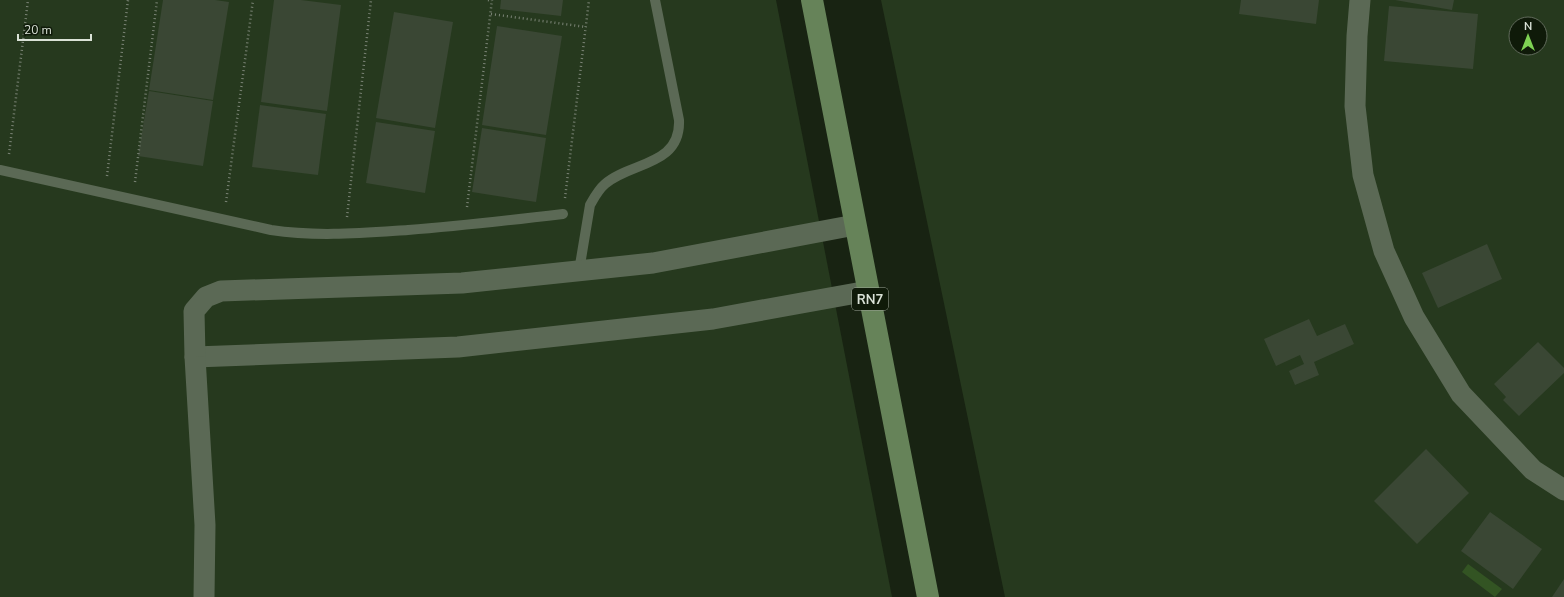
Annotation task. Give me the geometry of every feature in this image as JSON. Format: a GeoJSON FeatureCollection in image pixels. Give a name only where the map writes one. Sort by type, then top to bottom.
{"type":"FeatureCollection","features":[{"type":"Feature","properties":{"kind":"main road","name":"RN7"},"geometry":{"type":"LineString","coordinates":[[812,0],[928,597]]}},
{"type":"Feature","properties":{"kind":"street"},"geometry":{"type":"LineString","coordinates":[[1360,0],[1357,36],[1355,106],[1363,175],[1384,251],[1414,317],[1461,394],[1533,470],[1564,490]]}},
{"type":"Feature","properties":{"kind":"street"},"geometry":{"type":"LineString","coordinates":[[204,597],[205,525],[194,311],[206,297],[221,291],[462,284],[653,263],[855,225]]}},
{"type":"Feature","properties":{"kind":"street"},"geometry":{"type":"LineString","coordinates":[[196,357],[458,347],[713,319],[868,291]]}},
{"type":"Feature","properties":{"kind":"lane"},"geometry":{"type":"LineString","coordinates":[[579,270],[590,205],[596,195],[605,184],[618,176],[659,158],[673,144],[680,132],[679,120],[654,0]]}},
{"type":"Feature","properties":{"kind":"lane"},"geometry":{"type":"LineString","coordinates":[[4,171],[224,218],[271,230],[294,233],[345,235],[464,225],[563,214]]}},
{"type":"Feature","properties":{"kind":"path"},"geometry":{"type":"LineString","coordinates":[[4,171],[28,0]]}},
{"type":"Feature","properties":{"kind":"path"},"geometry":{"type":"LineString","coordinates":[[105,192],[128,0]]}},
{"type":"Feature","properties":{"kind":"path"},"geometry":{"type":"LineString","coordinates":[[133,199],[158,0]]}},
{"type":"Feature","properties":{"kind":"path"},"geometry":{"type":"LineString","coordinates":[[224,218],[253,0]]}},
{"type":"Feature","properties":{"kind":"path"},"geometry":{"type":"LineString","coordinates":[[345,235],[371,0]]}},
{"type":"Feature","properties":{"kind":"path"},"geometry":{"type":"LineString","coordinates":[[464,225],[491,14],[492,0],[488,0]]}},
{"type":"Feature","properties":{"kind":"path"},"geometry":{"type":"LineString","coordinates":[[563,214],[589,0]]}},
{"type":"Feature","properties":{"kind":"path"},"geometry":{"type":"LineString","coordinates":[[491,14],[586,27]]}},
{"type":"Feature","properties":{"kind":"shaded area"},"geometry":{"type":"Polygon","coordinates":[[[0,0],[776,0],[892,597],[0,597],[0,0]]]}},
{"type":"Feature","properties":{"kind":"shaded area"},"geometry":{"type":"Polygon","coordinates":[[[881,0],[1564,0],[1564,597],[1005,597],[881,0]]]}},
{"type":"Feature","properties":{"kind":"shaded area"},"geometry":{"type":"Polygon","coordinates":[[[1468,564],[1502,589],[1495,597],[1462,572],[1468,564]]]}},
{"type":"Feature","properties":{"kind":"building"},"geometry":{"type":"Polygon","coordinates":[[[163,0],[215,0],[229,2],[213,100],[149,90],[163,0]]]}},
{"type":"Feature","properties":{"kind":"building"},"geometry":{"type":"Polygon","coordinates":[[[274,0],[301,0],[341,5],[327,111],[261,102],[274,0]]]}},
{"type":"Feature","properties":{"kind":"building"},"geometry":{"type":"Polygon","coordinates":[[[501,0],[563,0],[561,16],[500,9],[501,0]]]}},
{"type":"Feature","properties":{"kind":"building"},"geometry":{"type":"Polygon","coordinates":[[[1241,0],[1319,0],[1316,24],[1239,14],[1241,0]]]}},
{"type":"Feature","properties":{"kind":"building"},"geometry":{"type":"Polygon","coordinates":[[[1395,0],[1454,0],[1452,10],[1395,0]]]}},
{"type":"Feature","properties":{"kind":"building"},"geometry":{"type":"Polygon","coordinates":[[[1389,6],[1478,14],[1473,69],[1384,61],[1389,6]]]}},
{"type":"Feature","properties":{"kind":"building"},"geometry":{"type":"Polygon","coordinates":[[[394,12],[453,22],[435,128],[376,118],[394,12]]]}},
{"type":"Feature","properties":{"kind":"building"},"geometry":{"type":"Polygon","coordinates":[[[497,26],[562,36],[546,135],[482,125],[497,26]]]}},
{"type":"Feature","properties":{"kind":"building"},"geometry":{"type":"Polygon","coordinates":[[[149,91],[213,101],[203,166],[138,156],[149,91]]]}},
{"type":"Feature","properties":{"kind":"building"},"geometry":{"type":"Polygon","coordinates":[[[260,105],[326,114],[318,175],[252,167],[260,105]]]}},
{"type":"Feature","properties":{"kind":"building"},"geometry":{"type":"Polygon","coordinates":[[[376,122],[435,131],[425,193],[366,183],[376,122]]]}},
{"type":"Feature","properties":{"kind":"building"},"geometry":{"type":"Polygon","coordinates":[[[482,128],[546,138],[536,202],[472,192],[482,128]]]}},
{"type":"Feature","properties":{"kind":"building"},"geometry":{"type":"Polygon","coordinates":[[[1487,244],[1502,279],[1438,308],[1422,273],[1487,244]]]}},
{"type":"Feature","properties":{"kind":"building"},"geometry":{"type":"Polygon","coordinates":[[[1309,319],[1317,336],[1345,324],[1354,344],[1314,362],[1319,375],[1295,385],[1289,371],[1304,364],[1300,355],[1276,366],[1264,339],[1309,319]]]}},
{"type":"Feature","properties":{"kind":"building"},"geometry":{"type":"Polygon","coordinates":[[[1538,342],[1564,368],[1564,373],[1519,416],[1503,400],[1506,397],[1494,384],[1538,342]]]}},
{"type":"Feature","properties":{"kind":"building"},"geometry":{"type":"Polygon","coordinates":[[[1426,449],[1469,493],[1417,544],[1374,501],[1426,449]]]}},
{"type":"Feature","properties":{"kind":"building"},"geometry":{"type":"Polygon","coordinates":[[[1490,512],[1542,549],[1513,589],[1461,551],[1490,512]]]}},
{"type":"Feature","properties":{"kind":"building"},"geometry":{"type":"Polygon","coordinates":[[[1564,579],[1564,597],[1552,597],[1564,579]]]}}]}
